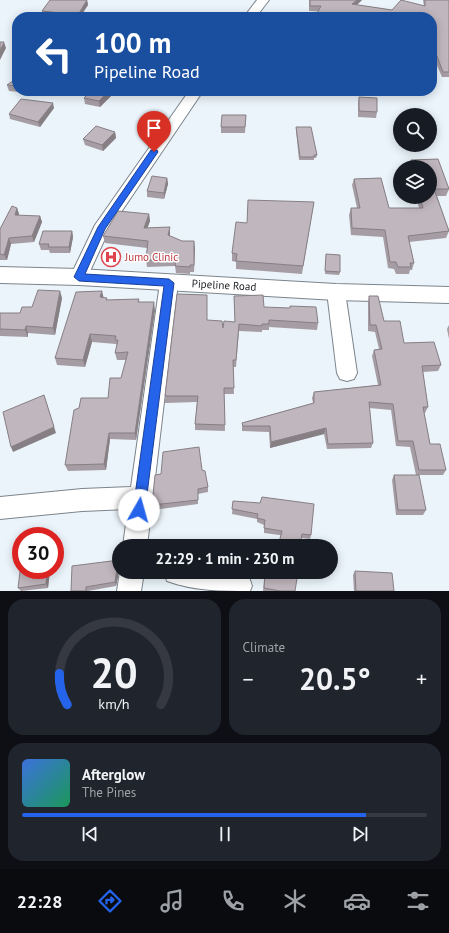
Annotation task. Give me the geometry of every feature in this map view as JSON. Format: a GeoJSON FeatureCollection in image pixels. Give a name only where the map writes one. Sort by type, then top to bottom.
{"type":"FeatureCollection","features":[{"type":"Feature","properties":{"kind":"street"},"geometry":{"type":"LineString","coordinates":[[254,12],[264,0]]}},
{"type":"Feature","properties":{"kind":"street"},"geometry":{"type":"LineString","coordinates":[[79,277],[101,229],[193,96]]}},
{"type":"Feature","properties":{"kind":"street","name":"Pipeline Road"},"geometry":{"type":"LineString","coordinates":[[0,275],[79,277],[336,292],[449,295]]}},
{"type":"Feature","properties":{"kind":"street"},"geometry":{"type":"LineString","coordinates":[[137,539],[140,498],[169,283]]}},
{"type":"Feature","properties":{"kind":"street"},"geometry":{"type":"LineString","coordinates":[[336,292],[347,373]]}},
{"type":"Feature","properties":{"kind":"street"},"geometry":{"type":"LineString","coordinates":[[0,508],[82,500],[140,498]]}},
{"type":"Feature","properties":{"kind":"street"},"geometry":{"type":"LineString","coordinates":[[129,591],[131,579]]}},
{"type":"Feature","properties":{"kind":"street"},"geometry":{"type":"LineString","coordinates":[[208,579],[240,586]]}},
{"type":"Feature","properties":{"kind":"building"},"geometry":{"type":"Polygon","coordinates":[[[50,0],[87,0],[80,12],[42,11],[50,0]]]}},
{"type":"Feature","properties":{"kind":"building"},"geometry":{"type":"Polygon","coordinates":[[[310,0],[357,0],[352,4],[392,10],[401,0],[425,6],[425,0],[449,0],[449,72],[443,72],[437,56],[437,12],[318,12],[321,6],[310,6],[310,0]]]}},
{"type":"Feature","properties":{"kind":"building"},"geometry":{"type":"Polygon","coordinates":[[[0,42],[4,42],[0,51],[0,42]]]}},
{"type":"Feature","properties":{"kind":"building"},"geometry":{"type":"Polygon","coordinates":[[[86,96],[104,96],[99,101],[84,98],[86,96]]]}},
{"type":"Feature","properties":{"kind":"building"},"geometry":{"type":"Polygon","coordinates":[[[359,97],[377,98],[377,112],[359,111],[359,97]]]}},
{"type":"Feature","properties":{"kind":"building"},"geometry":{"type":"Polygon","coordinates":[[[21,99],[53,103],[38,122],[9,114],[21,99]]]}},
{"type":"Feature","properties":{"kind":"building"},"geometry":{"type":"Polygon","coordinates":[[[222,115],[246,115],[245,127],[221,127],[222,115]]]}},
{"type":"Feature","properties":{"kind":"building"},"geometry":{"type":"Polygon","coordinates":[[[96,126],[115,132],[102,145],[83,139],[96,126]]]}},
{"type":"Feature","properties":{"kind":"building"},"geometry":{"type":"Polygon","coordinates":[[[296,127],[311,127],[317,155],[314,155],[314,157],[300,157],[296,127]]]}},
{"type":"Feature","properties":{"kind":"building"},"geometry":{"type":"Polygon","coordinates":[[[438,159],[449,189],[437,189],[437,160],[411,160],[438,159]]]}},
{"type":"Feature","properties":{"kind":"building"},"geometry":{"type":"Polygon","coordinates":[[[152,176],[167,178],[164,193],[147,191],[152,176]]]}},
{"type":"Feature","properties":{"kind":"building"},"geometry":{"type":"Polygon","coordinates":[[[381,178],[389,208],[423,208],[422,204],[437,204],[437,197],[449,231],[408,236],[414,263],[410,263],[411,267],[398,267],[396,262],[390,262],[385,230],[352,228],[351,208],[360,208],[354,179],[381,178]]]}},
{"type":"Feature","properties":{"kind":"building"},"geometry":{"type":"Polygon","coordinates":[[[248,200],[314,202],[303,266],[236,261],[237,254],[232,253],[236,222],[247,223],[248,200]]]}},
{"type":"Feature","properties":{"kind":"building"},"geometry":{"type":"Polygon","coordinates":[[[12,206],[17,208],[15,215],[40,216],[32,236],[9,238],[4,255],[0,254],[0,229],[12,206]]]}},
{"type":"Feature","properties":{"kind":"building"},"geometry":{"type":"Polygon","coordinates":[[[118,211],[149,214],[144,228],[170,227],[168,235],[182,241],[194,241],[194,265],[190,265],[190,267],[175,266],[176,260],[146,260],[148,241],[103,236],[118,211]]]}},
{"type":"Feature","properties":{"kind":"building"},"geometry":{"type":"Polygon","coordinates":[[[43,231],[72,231],[69,247],[48,247],[49,244],[39,244],[43,231]]]}},
{"type":"Feature","properties":{"kind":"building"},"geometry":{"type":"Polygon","coordinates":[[[326,254],[340,255],[340,272],[325,271],[326,254]]]}},
{"type":"Feature","properties":{"kind":"building"},"geometry":{"type":"Polygon","coordinates":[[[38,290],[60,291],[53,328],[26,326],[25,330],[0,329],[0,313],[20,313],[22,307],[32,307],[38,290]]]}},
{"type":"Feature","properties":{"kind":"building"},"geometry":{"type":"Polygon","coordinates":[[[102,291],[100,297],[107,298],[106,300],[139,299],[138,302],[154,302],[135,433],[109,433],[104,464],[65,465],[74,410],[79,408],[81,398],[108,398],[110,378],[121,378],[128,352],[115,353],[118,340],[115,340],[116,336],[90,334],[83,360],[55,358],[76,292],[102,291]]]}},
{"type":"Feature","properties":{"kind":"building"},"geometry":{"type":"Polygon","coordinates":[[[177,294],[207,295],[207,320],[222,321],[223,328],[224,321],[235,322],[234,296],[263,295],[264,307],[316,307],[318,323],[269,320],[269,324],[262,324],[262,326],[239,324],[236,360],[233,360],[234,388],[224,388],[225,425],[195,424],[198,396],[165,396],[177,294]]]}},
{"type":"Feature","properties":{"kind":"building"},"geometry":{"type":"Polygon","coordinates":[[[369,296],[378,296],[384,321],[400,321],[404,343],[434,342],[441,365],[422,366],[428,407],[423,407],[430,444],[440,444],[446,470],[419,470],[413,441],[398,441],[393,404],[369,402],[373,443],[328,444],[326,428],[271,442],[270,426],[243,426],[242,423],[314,403],[314,392],[381,385],[374,350],[382,349],[376,325],[370,325],[369,296]]]}},
{"type":"Feature","properties":{"kind":"building"},"geometry":{"type":"Polygon","coordinates":[[[44,395],[54,427],[11,447],[3,412],[44,395]]]}},
{"type":"Feature","properties":{"kind":"building"},"geometry":{"type":"Polygon","coordinates":[[[199,447],[202,470],[205,471],[208,487],[198,489],[198,500],[152,505],[155,475],[161,474],[163,452],[199,447]]]}},
{"type":"Feature","properties":{"kind":"building"},"geometry":{"type":"Polygon","coordinates":[[[394,475],[419,475],[426,510],[398,510],[394,475]]]}},
{"type":"Feature","properties":{"kind":"building"},"geometry":{"type":"Polygon","coordinates":[[[262,497],[314,504],[311,535],[302,534],[301,539],[280,539],[282,531],[264,528],[265,520],[257,518],[258,514],[232,509],[233,501],[260,503],[262,497]]]}},
{"type":"Feature","properties":{"kind":"building"},"geometry":{"type":"Polygon","coordinates":[[[112,561],[112,579],[115,579],[115,582],[86,587],[86,591],[71,591],[72,566],[112,561]]]}},
{"type":"Feature","properties":{"kind":"building"},"geometry":{"type":"Polygon","coordinates":[[[355,571],[392,573],[394,591],[356,591],[355,571]]]}},
{"type":"Feature","properties":{"kind":"building"},"geometry":{"type":"Polygon","coordinates":[[[19,579],[46,579],[46,584],[18,588],[19,579]]]}},
{"type":"Feature","properties":{"kind":"building"},"geometry":{"type":"Polygon","coordinates":[[[265,579],[297,579],[295,591],[280,591],[264,588],[265,579]]]}},
{"type":"Feature","properties":{"kind":"place","name":"Jumo Clinic"},"geometry":{"type":"Point","coordinates":[111,257]}},
{"type":"Feature","properties":{"kind":"route"},"geometry":{"type":"LineString","coordinates":[[139,510],[169,283],[79,277],[101,229],[154,152]]}}]}
